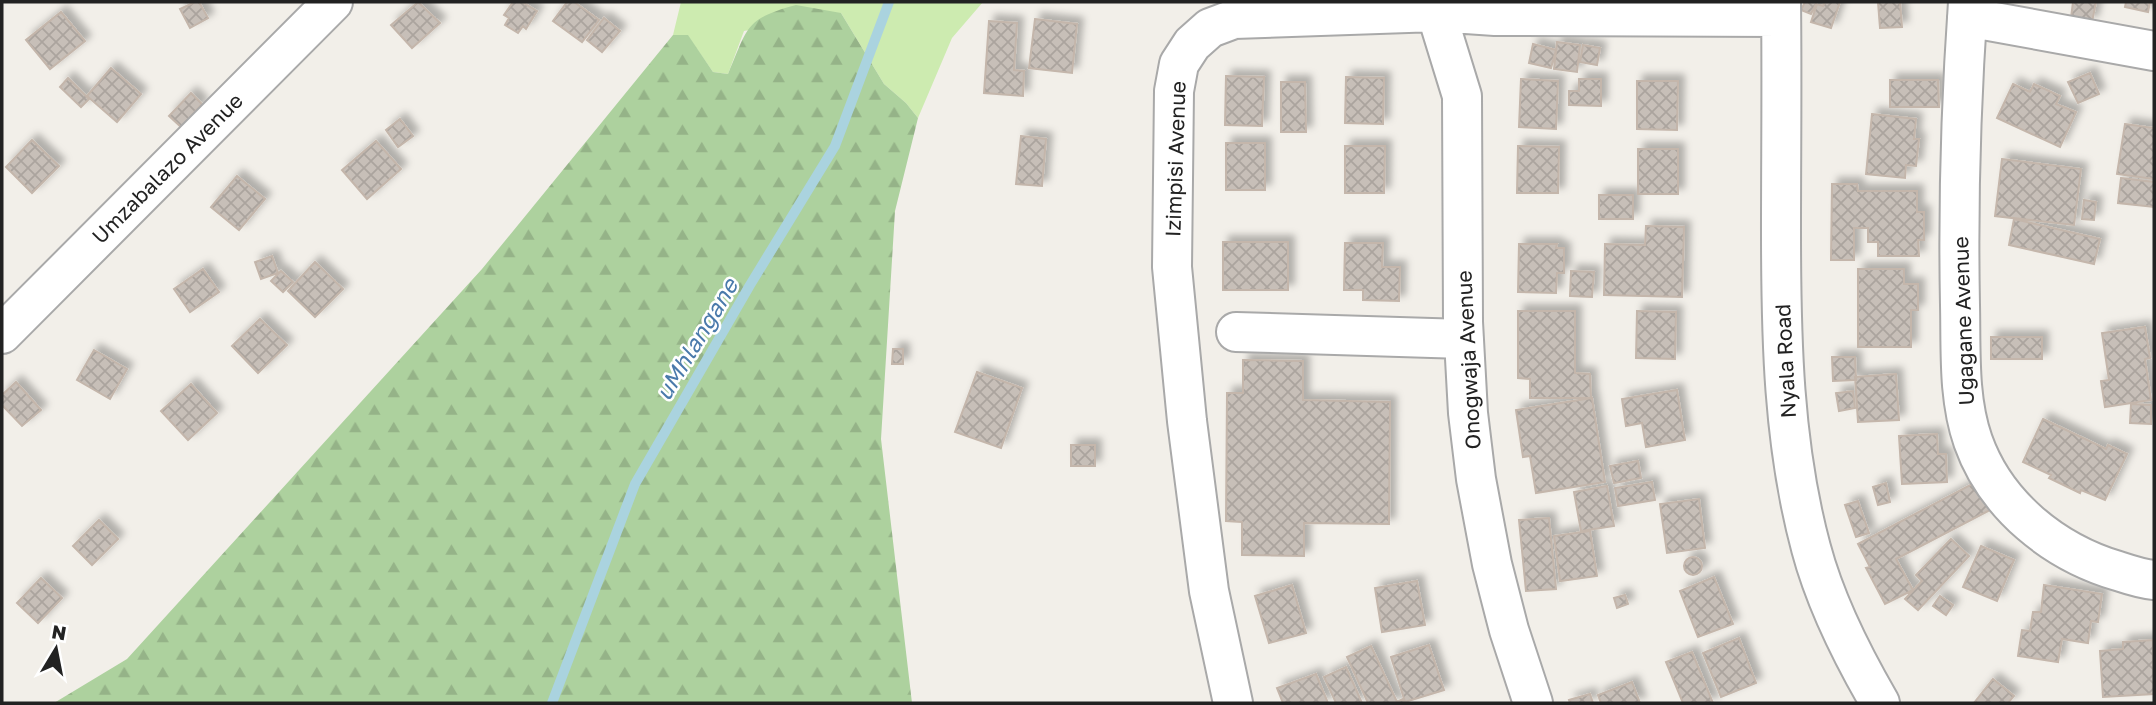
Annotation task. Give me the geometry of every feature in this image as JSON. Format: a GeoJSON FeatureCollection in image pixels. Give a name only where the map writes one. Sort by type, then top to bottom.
{"type":"FeatureCollection","features":[{"type":"Feature","properties":{"kind":"street","name":"Umzabalazo Avenue"},"geometry":{"type":"LineString","coordinates":[[2,334],[333,2]]}},
{"type":"Feature","properties":{"kind":"street","name":"Izimpisi Avenue"},"geometry":{"type":"LineString","coordinates":[[1233,703],[1209,591],[1187,421],[1172,267],[1174,91],[1179,64],[1192,44],[1210,28],[1222,11],[1435,7],[1495,16],[1781,9]]}},
{"type":"Feature","properties":{"kind":"street","name":"Onogwaja Avenue"},"geometry":{"type":"LineString","coordinates":[[1435,7],[1462,96],[1464,339],[1469,426],[1476,479],[1492,564],[1509,630],[1533,703]]}},
{"type":"Feature","properties":{"kind":"street","name":"Nyala Road"},"geometry":{"type":"LineString","coordinates":[[1781,9],[1781,307],[1783,378],[1790,447],[1811,550],[1834,613],[1880,703]]}},
{"type":"Feature","properties":{"kind":"street"},"geometry":{"type":"LineString","coordinates":[[1967,9],[2154,51]]}},
{"type":"Feature","properties":{"kind":"street","name":"Ugagane Avenue"},"geometry":{"type":"LineString","coordinates":[[1967,9],[1959,255],[1964,405],[1973,443],[1987,472],[2005,498],[2031,525],[2053,541],[2095,564],[2154,580]]}},
{"type":"Feature","properties":{"kind":"street"},"geometry":{"type":"LineString","coordinates":[[1236,332],[1464,339]]}},
{"type":"Feature","properties":{"kind":"green space"},"geometry":{"type":"Polygon","coordinates":[[[681,2],[983,2],[952,38],[918,118],[906,103],[884,84],[841,13],[744,31],[728,74],[713,72],[688,36],[673,35],[681,2]]]}},
{"type":"Feature","properties":{"kind":"green space"},"geometry":{"type":"Polygon","coordinates":[[[796,5],[841,13],[884,84],[906,103],[918,118],[895,211],[881,439],[912,703],[54,703],[127,659],[482,269],[673,35],[688,35],[713,72],[728,74],[750,28],[766,15],[796,5]]]}},
{"type":"Feature","properties":{"kind":"building"},"geometry":{"type":"Polygon","coordinates":[[[199,2],[208,18],[190,28],[180,9],[199,2]]]}},
{"type":"Feature","properties":{"kind":"building"},"geometry":{"type":"Polygon","coordinates":[[[418,2],[440,23],[412,48],[391,25],[418,2]]]}},
{"type":"Feature","properties":{"kind":"building"},"geometry":{"type":"Polygon","coordinates":[[[513,2],[522,2],[537,11],[526,29],[523,26],[518,33],[505,25],[509,18],[504,15],[513,2]]]}},
{"type":"Feature","properties":{"kind":"building"},"geometry":{"type":"Polygon","coordinates":[[[567,2],[574,2],[599,20],[582,42],[553,21],[567,2]]]}},
{"type":"Feature","properties":{"kind":"building"},"geometry":{"type":"Polygon","coordinates":[[[1805,2],[1817,2],[1811,14],[1801,10],[1805,2]]]}},
{"type":"Feature","properties":{"kind":"building"},"geometry":{"type":"Polygon","coordinates":[[[1825,2],[1840,2],[1831,28],[1811,22],[1817,4],[1823,6],[1825,2]]]}},
{"type":"Feature","properties":{"kind":"building"},"geometry":{"type":"Polygon","coordinates":[[[1878,2],[1900,2],[1902,27],[1880,28],[1878,2]]]}},
{"type":"Feature","properties":{"kind":"building"},"geometry":{"type":"Polygon","coordinates":[[[2073,2],[2096,2],[2092,22],[2071,18],[2073,2]]]}},
{"type":"Feature","properties":{"kind":"building"},"geometry":{"type":"Polygon","coordinates":[[[2126,2],[2150,2],[2148,12],[2125,7],[2126,2]]]}},
{"type":"Feature","properties":{"kind":"building"},"geometry":{"type":"Polygon","coordinates":[[[61,12],[85,41],[50,69],[26,40],[61,12]]]}},
{"type":"Feature","properties":{"kind":"building"},"geometry":{"type":"Polygon","coordinates":[[[604,18],[620,31],[602,52],[587,40],[604,18]]]}},
{"type":"Feature","properties":{"kind":"building"},"geometry":{"type":"Polygon","coordinates":[[[1035,19],[1077,24],[1072,73],[1029,68],[1035,19]]]}},
{"type":"Feature","properties":{"kind":"building"},"geometry":{"type":"Polygon","coordinates":[[[989,21],[1017,23],[1014,70],[1024,71],[1023,96],[984,93],[989,21]]]}},
{"type":"Feature","properties":{"kind":"building"},"geometry":{"type":"Polygon","coordinates":[[[1557,42],[1580,45],[1577,72],[1554,69],[1557,42]]]}},
{"type":"Feature","properties":{"kind":"building"},"geometry":{"type":"Polygon","coordinates":[[[1533,44],[1556,50],[1551,68],[1529,63],[1533,44]]]}},
{"type":"Feature","properties":{"kind":"building"},"geometry":{"type":"Polygon","coordinates":[[[1583,45],[1600,48],[1597,65],[1580,62],[1583,45]]]}},
{"type":"Feature","properties":{"kind":"building"},"geometry":{"type":"Polygon","coordinates":[[[111,68],[141,94],[117,122],[87,96],[111,68]]]}},
{"type":"Feature","properties":{"kind":"building"},"geometry":{"type":"Polygon","coordinates":[[[2090,73],[2099,94],[2078,103],[2068,82],[2090,73]]]}},
{"type":"Feature","properties":{"kind":"building"},"geometry":{"type":"Polygon","coordinates":[[[1226,76],[1264,77],[1262,126],[1225,125],[1226,76]]]}},
{"type":"Feature","properties":{"kind":"building"},"geometry":{"type":"Polygon","coordinates":[[[1346,77],[1384,78],[1383,124],[1345,123],[1346,77]]]}},
{"type":"Feature","properties":{"kind":"building"},"geometry":{"type":"Polygon","coordinates":[[[68,78],[89,99],[81,107],[60,87],[68,78]]]}},
{"type":"Feature","properties":{"kind":"building"},"geometry":{"type":"Polygon","coordinates":[[[1521,79],[1558,81],[1556,129],[1519,127],[1521,79]]]}},
{"type":"Feature","properties":{"kind":"building"},"geometry":{"type":"Polygon","coordinates":[[[1579,79],[1601,79],[1601,106],[1569,105],[1569,91],[1579,91],[1579,79]]]}},
{"type":"Feature","properties":{"kind":"building"},"geometry":{"type":"Polygon","coordinates":[[[1890,80],[1938,80],[1939,107],[1890,107],[1890,80]]]}},
{"type":"Feature","properties":{"kind":"building"},"geometry":{"type":"Polygon","coordinates":[[[1637,81],[1678,81],[1677,130],[1637,129],[1637,81]]]}},
{"type":"Feature","properties":{"kind":"building"},"geometry":{"type":"Polygon","coordinates":[[[1281,82],[1305,82],[1306,132],[1281,132],[1281,82]]]}},
{"type":"Feature","properties":{"kind":"building"},"geometry":{"type":"Polygon","coordinates":[[[2013,84],[2030,92],[2034,84],[2060,96],[2056,104],[2076,112],[2060,147],[1997,118],[2013,84]]]}},
{"type":"Feature","properties":{"kind":"building"},"geometry":{"type":"Polygon","coordinates":[[[191,93],[202,104],[181,127],[169,116],[191,93]]]}},
{"type":"Feature","properties":{"kind":"building"},"geometry":{"type":"Polygon","coordinates":[[[1872,114],[1916,119],[1914,139],[1919,139],[1916,166],[1906,165],[1905,178],[1866,174],[1872,114]]]}},
{"type":"Feature","properties":{"kind":"building"},"geometry":{"type":"Polygon","coordinates":[[[400,119],[413,136],[398,147],[386,130],[400,119]]]}},
{"type":"Feature","properties":{"kind":"building"},"geometry":{"type":"Polygon","coordinates":[[[2125,124],[2154,128],[2154,179],[2117,174],[2125,124]]]}},
{"type":"Feature","properties":{"kind":"building"},"geometry":{"type":"Polygon","coordinates":[[[1021,136],[1046,139],[1042,186],[1016,184],[1021,136]]]}},
{"type":"Feature","properties":{"kind":"building"},"geometry":{"type":"Polygon","coordinates":[[[32,140],[59,166],[32,193],[6,167],[32,140]]]}},
{"type":"Feature","properties":{"kind":"building"},"geometry":{"type":"Polygon","coordinates":[[[376,141],[401,169],[367,199],[342,170],[376,141]]]}},
{"type":"Feature","properties":{"kind":"building"},"geometry":{"type":"Polygon","coordinates":[[[1226,143],[1265,143],[1265,190],[1226,190],[1226,143]]]}},
{"type":"Feature","properties":{"kind":"building"},"geometry":{"type":"Polygon","coordinates":[[[1345,146],[1385,146],[1384,193],[1345,193],[1345,146]]]}},
{"type":"Feature","properties":{"kind":"building"},"geometry":{"type":"Polygon","coordinates":[[[1518,146],[1559,147],[1558,193],[1517,193],[1518,146]]]}},
{"type":"Feature","properties":{"kind":"building"},"geometry":{"type":"Polygon","coordinates":[[[1638,149],[1678,149],[1678,194],[1638,194],[1638,149]]]}},
{"type":"Feature","properties":{"kind":"building"},"geometry":{"type":"Polygon","coordinates":[[[2002,159],[2081,169],[2074,225],[1995,216],[2002,159]]]}},
{"type":"Feature","properties":{"kind":"building"},"geometry":{"type":"Polygon","coordinates":[[[237,176],[265,199],[239,230],[211,207],[237,176]]]}},
{"type":"Feature","properties":{"kind":"building"},"geometry":{"type":"Polygon","coordinates":[[[2121,178],[2154,182],[2154,207],[2118,203],[2121,178]]]}},
{"type":"Feature","properties":{"kind":"building"},"geometry":{"type":"Polygon","coordinates":[[[1832,184],[1857,184],[1858,191],[1917,191],[1917,212],[1924,212],[1924,240],[1918,240],[1919,256],[1878,256],[1878,242],[1868,242],[1868,228],[1854,228],[1854,260],[1831,260],[1832,184]]]}},
{"type":"Feature","properties":{"kind":"building"},"geometry":{"type":"Polygon","coordinates":[[[1599,195],[1633,195],[1633,219],[1599,219],[1599,195]]]}},
{"type":"Feature","properties":{"kind":"building"},"geometry":{"type":"Polygon","coordinates":[[[2084,200],[2096,202],[2094,220],[2082,219],[2084,200]]]}},
{"type":"Feature","properties":{"kind":"building"},"geometry":{"type":"Polygon","coordinates":[[[2014,219],[2100,239],[2094,264],[2009,245],[2014,219]]]}},
{"type":"Feature","properties":{"kind":"building"},"geometry":{"type":"Polygon","coordinates":[[[1646,226],[1684,227],[1682,297],[1604,295],[1605,244],[1645,245],[1646,226]]]}},
{"type":"Feature","properties":{"kind":"building"},"geometry":{"type":"Polygon","coordinates":[[[1223,242],[1288,242],[1288,290],[1223,290],[1223,242]]]}},
{"type":"Feature","properties":{"kind":"building"},"geometry":{"type":"Polygon","coordinates":[[[1345,243],[1383,243],[1382,267],[1400,267],[1399,301],[1363,300],[1363,290],[1344,290],[1345,243]]]}},
{"type":"Feature","properties":{"kind":"building"},"geometry":{"type":"Polygon","coordinates":[[[1519,244],[1557,244],[1556,248],[1564,248],[1564,273],[1557,273],[1556,293],[1518,292],[1519,244]]]}},
{"type":"Feature","properties":{"kind":"building"},"geometry":{"type":"Polygon","coordinates":[[[272,256],[278,273],[261,279],[255,262],[272,256]]]}},
{"type":"Feature","properties":{"kind":"building"},"geometry":{"type":"Polygon","coordinates":[[[315,262],[343,289],[315,317],[288,291],[315,262]]]}},
{"type":"Feature","properties":{"kind":"building"},"geometry":{"type":"Polygon","coordinates":[[[203,269],[219,292],[190,312],[174,289],[203,269]]]}},
{"type":"Feature","properties":{"kind":"building"},"geometry":{"type":"Polygon","coordinates":[[[1858,269],[1904,269],[1904,284],[1918,284],[1918,310],[1911,310],[1911,347],[1858,347],[1858,269]]]}},
{"type":"Feature","properties":{"kind":"building"},"geometry":{"type":"Polygon","coordinates":[[[281,271],[293,282],[283,292],[271,281],[281,271]]]}},
{"type":"Feature","properties":{"kind":"building"},"geometry":{"type":"Polygon","coordinates":[[[1571,271],[1594,272],[1592,297],[1570,296],[1571,271]]]}},
{"type":"Feature","properties":{"kind":"building"},"geometry":{"type":"Polygon","coordinates":[[[1518,311],[1575,311],[1575,373],[1590,374],[1591,398],[1530,398],[1530,379],[1518,378],[1518,311]]]}},
{"type":"Feature","properties":{"kind":"building"},"geometry":{"type":"Polygon","coordinates":[[[1637,311],[1676,312],[1675,359],[1636,358],[1637,311]]]}},
{"type":"Feature","properties":{"kind":"building"},"geometry":{"type":"Polygon","coordinates":[[[260,319],[287,345],[258,373],[232,346],[260,319]]]}},
{"type":"Feature","properties":{"kind":"building"},"geometry":{"type":"Polygon","coordinates":[[[2145,327],[2150,358],[2145,359],[2151,400],[2105,407],[2101,381],[2109,380],[2102,333],[2145,327]]]}},
{"type":"Feature","properties":{"kind":"building"},"geometry":{"type":"Polygon","coordinates":[[[1991,337],[2042,337],[2042,359],[1991,359],[1991,337]]]}},
{"type":"Feature","properties":{"kind":"building"},"geometry":{"type":"Polygon","coordinates":[[[893,349],[903,349],[903,364],[892,364],[893,349]]]}},
{"type":"Feature","properties":{"kind":"building"},"geometry":{"type":"Polygon","coordinates":[[[94,350],[127,369],[110,399],[77,380],[94,350]]]}},
{"type":"Feature","properties":{"kind":"building"},"geometry":{"type":"Polygon","coordinates":[[[1832,357],[1855,357],[1856,380],[1833,381],[1832,357]]]}},
{"type":"Feature","properties":{"kind":"building"},"geometry":{"type":"Polygon","coordinates":[[[1243,360],[1303,361],[1303,400],[1390,402],[1389,524],[1304,523],[1304,556],[1242,555],[1242,522],[1226,521],[1227,393],[1243,393],[1243,360]]]}},
{"type":"Feature","properties":{"kind":"building"},"geometry":{"type":"Polygon","coordinates":[[[977,372],[1022,388],[1001,448],[955,432],[977,372]]]}},
{"type":"Feature","properties":{"kind":"building"},"geometry":{"type":"Polygon","coordinates":[[[1896,374],[1899,420],[1858,422],[1855,377],[1896,374]]]}},
{"type":"Feature","properties":{"kind":"building"},"geometry":{"type":"Polygon","coordinates":[[[16,382],[41,410],[22,426],[2,405],[2,395],[16,382]]]}},
{"type":"Feature","properties":{"kind":"building"},"geometry":{"type":"Polygon","coordinates":[[[191,384],[217,413],[188,440],[161,411],[191,384]]]}},
{"type":"Feature","properties":{"kind":"building"},"geometry":{"type":"Polygon","coordinates":[[[1677,390],[1685,440],[1646,447],[1642,423],[1626,426],[1622,399],[1677,390]]]}},
{"type":"Feature","properties":{"kind":"building"},"geometry":{"type":"Polygon","coordinates":[[[1853,391],[1855,408],[1839,411],[1836,393],[1853,391]]]}},
{"type":"Feature","properties":{"kind":"building"},"geometry":{"type":"Polygon","coordinates":[[[1592,398],[1605,482],[1536,493],[1530,456],[1523,457],[1516,410],[1592,398]]]}},
{"type":"Feature","properties":{"kind":"building"},"geometry":{"type":"Polygon","coordinates":[[[2131,404],[2151,405],[2151,424],[2130,423],[2131,404]]]}},
{"type":"Feature","properties":{"kind":"building"},"geometry":{"type":"Polygon","coordinates":[[[2043,419],[2106,449],[2108,445],[2127,454],[2105,500],[2081,490],[2080,493],[2023,462],[2043,419]]]}},
{"type":"Feature","properties":{"kind":"building"},"geometry":{"type":"Polygon","coordinates":[[[1937,434],[1938,454],[1946,454],[1947,482],[1902,484],[1899,436],[1937,434]]]}},
{"type":"Feature","properties":{"kind":"building"},"geometry":{"type":"Polygon","coordinates":[[[1071,445],[1095,445],[1095,466],[1071,466],[1071,445]]]}},
{"type":"Feature","properties":{"kind":"building"},"geometry":{"type":"Polygon","coordinates":[[[1638,461],[1641,478],[1614,483],[1610,466],[1638,461]]]}},
{"type":"Feature","properties":{"kind":"building"},"geometry":{"type":"Polygon","coordinates":[[[1652,482],[1655,500],[1618,506],[1615,488],[1652,482]]]}},
{"type":"Feature","properties":{"kind":"building"},"geometry":{"type":"Polygon","coordinates":[[[1976,482],[1990,510],[1896,559],[1913,590],[1885,604],[1866,568],[1870,567],[1858,544],[1976,482]]]}},
{"type":"Feature","properties":{"kind":"building"},"geometry":{"type":"Polygon","coordinates":[[[1886,483],[1890,502],[1878,505],[1873,487],[1886,483]]]}},
{"type":"Feature","properties":{"kind":"building"},"geometry":{"type":"Polygon","coordinates":[[[1607,486],[1614,526],[1581,531],[1574,492],[1607,486]]]}},
{"type":"Feature","properties":{"kind":"building"},"geometry":{"type":"Polygon","coordinates":[[[1699,499],[1705,548],[1667,553],[1660,504],[1699,499]]]}},
{"type":"Feature","properties":{"kind":"building"},"geometry":{"type":"Polygon","coordinates":[[[1858,501],[1869,533],[1856,537],[1845,505],[1858,501]]]}},
{"type":"Feature","properties":{"kind":"building"},"geometry":{"type":"Polygon","coordinates":[[[1549,518],[1556,589],[1526,591],[1519,520],[1549,518]]]}},
{"type":"Feature","properties":{"kind":"building"},"geometry":{"type":"Polygon","coordinates":[[[99,520],[118,539],[92,565],[73,546],[99,520]]]}},
{"type":"Feature","properties":{"kind":"building"},"geometry":{"type":"Polygon","coordinates":[[[1590,531],[1597,576],[1560,581],[1554,536],[1590,531]]]}},
{"type":"Feature","properties":{"kind":"building"},"geometry":{"type":"Polygon","coordinates":[[[1951,539],[1969,556],[1918,610],[1905,599],[1922,581],[1916,575],[1951,539]]]}},
{"type":"Feature","properties":{"kind":"building"},"geometry":{"type":"Polygon","coordinates":[[[1981,546],[2014,560],[1997,601],[1963,587],[1981,546]]]}},
{"type":"Feature","properties":{"kind":"building"},"geometry":{"type":"Polygon","coordinates":[[[1693,557],[1699,560],[1702,566],[1699,572],[1693,575],[1687,572],[1684,566],[1687,560],[1693,557]]]}},
{"type":"Feature","properties":{"kind":"building"},"geometry":{"type":"Polygon","coordinates":[[[1714,577],[1733,624],[1698,637],[1680,591],[1714,577]]]}},
{"type":"Feature","properties":{"kind":"building"},"geometry":{"type":"Polygon","coordinates":[[[41,578],[62,598],[38,623],[17,603],[41,578]]]}},
{"type":"Feature","properties":{"kind":"building"},"geometry":{"type":"Polygon","coordinates":[[[1417,581],[1425,625],[1382,632],[1375,588],[1417,581]]]}},
{"type":"Feature","properties":{"kind":"building"},"geometry":{"type":"Polygon","coordinates":[[[1292,585],[1306,633],[1269,643],[1255,596],[1292,585]]]}},
{"type":"Feature","properties":{"kind":"building"},"geometry":{"type":"Polygon","coordinates":[[[2044,585],[2102,594],[2098,622],[2091,621],[2088,643],[2062,639],[2058,662],[2018,656],[2022,630],[2030,631],[2033,612],[2041,612],[2044,585]]]}},
{"type":"Feature","properties":{"kind":"building"},"geometry":{"type":"Polygon","coordinates":[[[1625,595],[1628,604],[1617,608],[1614,598],[1625,595]]]}},
{"type":"Feature","properties":{"kind":"building"},"geometry":{"type":"Polygon","coordinates":[[[1940,596],[1953,605],[1946,615],[1933,606],[1940,596]]]}},
{"type":"Feature","properties":{"kind":"building"},"geometry":{"type":"Polygon","coordinates":[[[1739,638],[1756,683],[1721,697],[1703,653],[1739,638]]]}},
{"type":"Feature","properties":{"kind":"building"},"geometry":{"type":"Polygon","coordinates":[[[2153,640],[2154,694],[2103,697],[2100,651],[2123,649],[2123,642],[2153,640]]]}},
{"type":"Feature","properties":{"kind":"building"},"geometry":{"type":"Polygon","coordinates":[[[1429,645],[1444,690],[1405,702],[1391,657],[1429,645]]]}},
{"type":"Feature","properties":{"kind":"building"},"geometry":{"type":"Polygon","coordinates":[[[1371,646],[1397,702],[1403,699],[1404,703],[1368,703],[1347,657],[1371,646]]]}},
{"type":"Feature","properties":{"kind":"building"},"geometry":{"type":"Polygon","coordinates":[[[1692,652],[1713,703],[1683,703],[1666,662],[1692,652]]]}},
{"type":"Feature","properties":{"kind":"building"},"geometry":{"type":"Polygon","coordinates":[[[1346,667],[1362,703],[1336,703],[1324,677],[1346,667]]]}},
{"type":"Feature","properties":{"kind":"building"},"geometry":{"type":"Polygon","coordinates":[[[1316,674],[1328,703],[1283,703],[1277,688],[1316,674]]]}},
{"type":"Feature","properties":{"kind":"building"},"geometry":{"type":"Polygon","coordinates":[[[1993,679],[2014,696],[2008,703],[1974,703],[1993,679]]]}},
{"type":"Feature","properties":{"kind":"building"},"geometry":{"type":"Polygon","coordinates":[[[1632,682],[1640,703],[1601,703],[1598,695],[1632,682]]]}},
{"type":"Feature","properties":{"kind":"building"},"geometry":{"type":"Polygon","coordinates":[[[1590,694],[1593,703],[1570,703],[1569,700],[1590,694]]]}},
{"type":"Feature","properties":{"kind":"waterway","name":"uMhlangane"},"geometry":{"type":"LineString","coordinates":[[552,703],[635,484],[750,285],[835,146],[889,2]]}}]}
